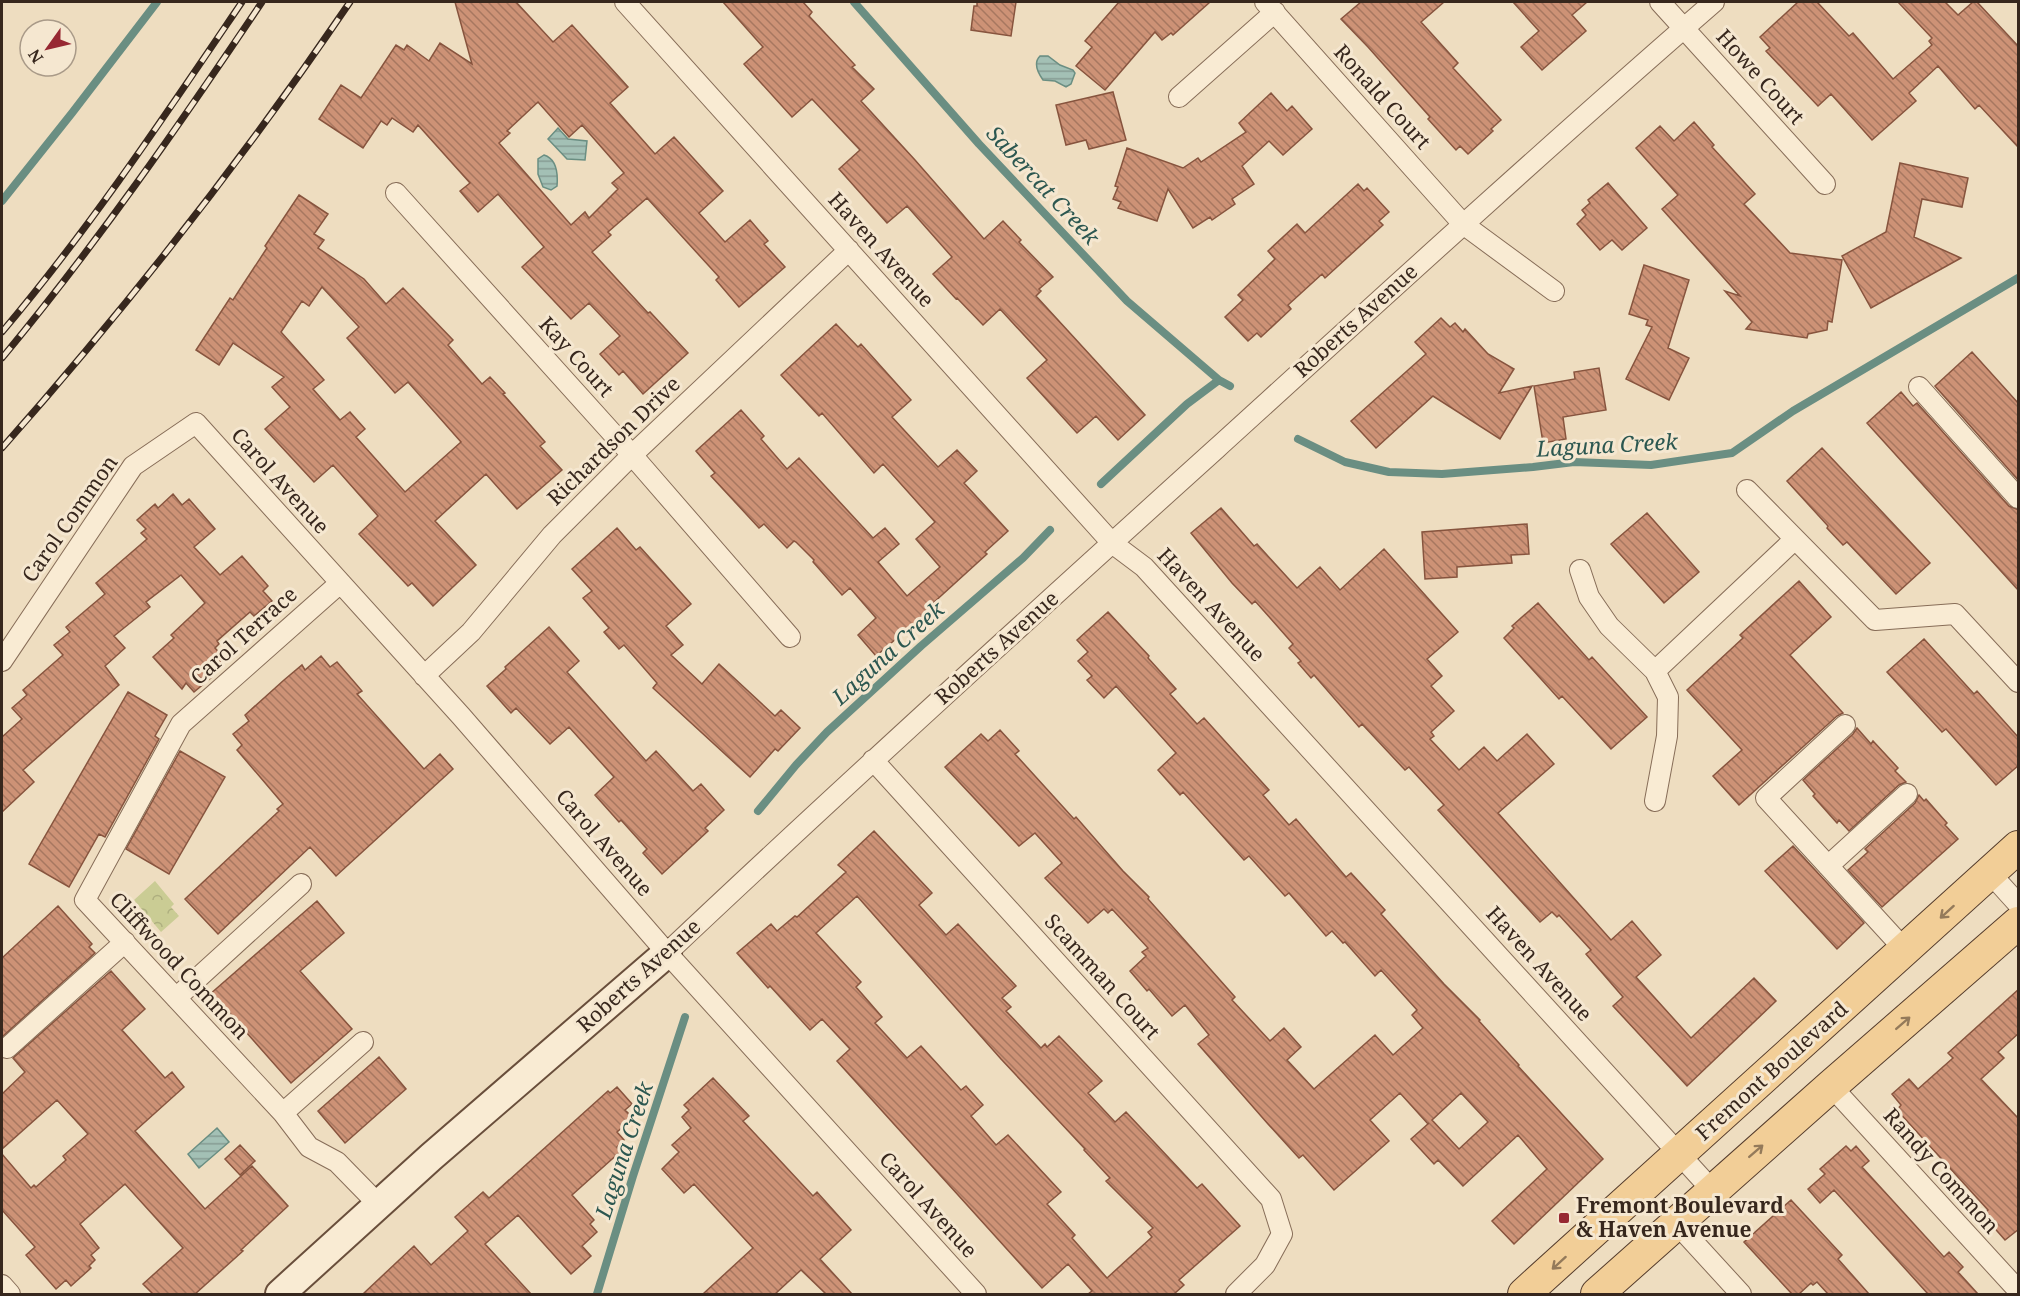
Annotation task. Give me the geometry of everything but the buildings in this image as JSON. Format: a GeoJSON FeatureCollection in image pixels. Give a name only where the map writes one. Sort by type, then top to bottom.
{"type":"FeatureCollection","features":[{"type":"Feature","properties":{"kind":"main road","name":"Fremont Boulevard"},"geometry":{"type":"LineString","coordinates":[[1524,1294],[2019,847]]}},
{"type":"Feature","properties":{"kind":"main road"},"geometry":{"type":"LineString","coordinates":[[1597,1294],[1712,1190],[2019,923]]}},
{"type":"Feature","properties":{"kind":"street","name":"Haven Avenue"},"geometry":{"type":"LineString","coordinates":[[625,2],[1112,543],[1144,567],[1712,1190]]}},
{"type":"Feature","properties":{"kind":"street","name":"Howe Court"},"geometry":{"type":"LineString","coordinates":[[1660,2],[1825,184]]}},
{"type":"Feature","properties":{"kind":"street","name":"Roberts Avenue"},"geometry":{"type":"LineString","coordinates":[[280,1294],[431,1157],[667,953],[873,760],[1463,224],[1714,2]]}},
{"type":"Feature","properties":{"kind":"street"},"geometry":{"type":"LineString","coordinates":[[1179,97],[1270,7]]}},
{"type":"Feature","properties":{"kind":"street","name":"Ronald Court"},"geometry":{"type":"LineString","coordinates":[[1270,7],[1463,224],[1554,291]]}},
{"type":"Feature","properties":{"kind":"street","name":"Kay Court"},"geometry":{"type":"LineString","coordinates":[[396,193],[632,455],[790,637]]}},
{"type":"Feature","properties":{"kind":"street","name":"Richardson Drive"},"geometry":{"type":"LineString","coordinates":[[424,676],[471,632],[552,534],[632,455],[849,250]]}},
{"type":"Feature","properties":{"kind":"street"},"geometry":{"type":"LineString","coordinates":[[1919,387],[2019,498]]}},
{"type":"Feature","properties":{"kind":"street","name":"Carol Avenue"},"geometry":{"type":"LineString","coordinates":[[196,423],[424,676],[667,953],[976,1294]]}},
{"type":"Feature","properties":{"kind":"street","name":"Carol Common"},"geometry":{"type":"LineString","coordinates":[[2,661],[133,466],[196,423]]}},
{"type":"Feature","properties":{"kind":"street"},"geometry":{"type":"LineString","coordinates":[[1747,490],[1875,620],[1955,614],[2019,682]]}},
{"type":"Feature","properties":{"kind":"street"},"geometry":{"type":"LineString","coordinates":[[1655,670],[1796,539]]}},
{"type":"Feature","properties":{"kind":"street"},"geometry":{"type":"LineString","coordinates":[[1580,570],[1589,597],[1609,626],[1655,670],[1668,697],[1667,736],[1655,801]]}},
{"type":"Feature","properties":{"kind":"street","name":"Carol Terrace"},"geometry":{"type":"LineString","coordinates":[[181,724],[339,584]]}},
{"type":"Feature","properties":{"kind":"street","name":"Cliffwood Common"},"geometry":{"type":"LineString","coordinates":[[181,724],[85,900],[283,1113],[309,1148],[337,1162],[379,1204]]}},
{"type":"Feature","properties":{"kind":"street"},"geometry":{"type":"LineString","coordinates":[[1845,725],[1766,798],[1905,950]]}},
{"type":"Feature","properties":{"kind":"street","name":"Scamman Court"},"geometry":{"type":"LineString","coordinates":[[873,760],[1271,1199],[1282,1234],[1266,1265],[1236,1294]]}},
{"type":"Feature","properties":{"kind":"street"},"geometry":{"type":"LineString","coordinates":[[1828,866],[1907,794]]}},
{"type":"Feature","properties":{"kind":"street"},"geometry":{"type":"LineString","coordinates":[[1990,873],[2019,904]]}},
{"type":"Feature","properties":{"kind":"street"},"geometry":{"type":"LineString","coordinates":[[176,998],[301,884]]}},
{"type":"Feature","properties":{"kind":"street"},"geometry":{"type":"LineString","coordinates":[[7,1048],[125,942]]}},
{"type":"Feature","properties":{"kind":"street"},"geometry":{"type":"LineString","coordinates":[[283,1113],[363,1042]]}},
{"type":"Feature","properties":{"kind":"street","name":"Randy Common"},"geometry":{"type":"LineString","coordinates":[[1831,1086],[2015,1290]]}},
{"type":"Feature","properties":{"kind":"street"},"geometry":{"type":"LineString","coordinates":[[1676,1223],[1741,1294]]}},
{"type":"Feature","properties":{"kind":"street"},"geometry":{"type":"LineString","coordinates":[[2,1285],[10,1294]]}},
{"type":"Feature","properties":{"kind":"green space"},"geometry":{"type":"Polygon","coordinates":[[[155,881],[174,904],[171,907],[179,916],[161,932],[134,900],[155,881]]]}},
{"type":"Feature","properties":{"kind":"shaded area"},"geometry":{"type":"Polygon","coordinates":[[[1040,56],[1048,56],[1060,65],[1073,70],[1075,73],[1071,84],[1066,87],[1055,81],[1043,80],[1037,65],[1040,56]]]}},
{"type":"Feature","properties":{"kind":"shaded area"},"geometry":{"type":"Polygon","coordinates":[[[558,128],[568,139],[587,141],[585,160],[567,159],[548,139],[558,128]]]}},
{"type":"Feature","properties":{"kind":"shaded area"},"geometry":{"type":"Polygon","coordinates":[[[544,155],[552,160],[557,172],[557,186],[551,190],[543,187],[538,174],[538,159],[544,155]]]}},
{"type":"Feature","properties":{"kind":"shaded area"},"geometry":{"type":"Polygon","coordinates":[[[217,1128],[229,1142],[199,1168],[188,1154],[217,1128]]]}},
{"type":"Feature","properties":{"kind":"waterway"},"geometry":{"type":"LineString","coordinates":[[2,201],[157,2]]}},
{"type":"Feature","properties":{"kind":"waterway","name":"Sabercat Creek"},"geometry":{"type":"LineString","coordinates":[[854,2],[979,144],[1127,301],[1219,380],[1230,386]]}},
{"type":"Feature","properties":{"kind":"waterway","name":"Laguna Creek"},"geometry":{"type":"LineString","coordinates":[[1298,439],[1345,462],[1389,472],[1442,474],[1574,462],[1651,465],[1732,453],[1793,411],[2018,278]]}},
{"type":"Feature","properties":{"kind":"waterway","name":"Laguna Creek"},"geometry":{"type":"LineString","coordinates":[[1101,484],[1187,404],[1219,380]]}},
{"type":"Feature","properties":{"kind":"waterway","name":"Laguna Creek"},"geometry":{"type":"LineString","coordinates":[[758,811],[827,732],[921,646],[1023,558],[1050,530]]}},
{"type":"Feature","properties":{"kind":"waterway","name":"Laguna Creek"},"geometry":{"type":"LineString","coordinates":[[597,1294],[685,1017]]}},
{"type":"Feature","properties":{"kind":"railway"},"geometry":{"type":"LineString","coordinates":[[2,332],[97,211],[242,2]]}},
{"type":"Feature","properties":{"kind":"railway"},"geometry":{"type":"LineString","coordinates":[[2,358],[71,272],[200,93],[262,2]]}},
{"type":"Feature","properties":{"kind":"railway"},"geometry":{"type":"LineString","coordinates":[[2,448],[94,341],[183,231],[268,118],[350,2]]}},
{"type":"Feature","properties":{"kind":"place","name":"Fremont Boulevard & Haven Avenue"},"geometry":{"type":"Point","coordinates":[1564,1218]}}]}
